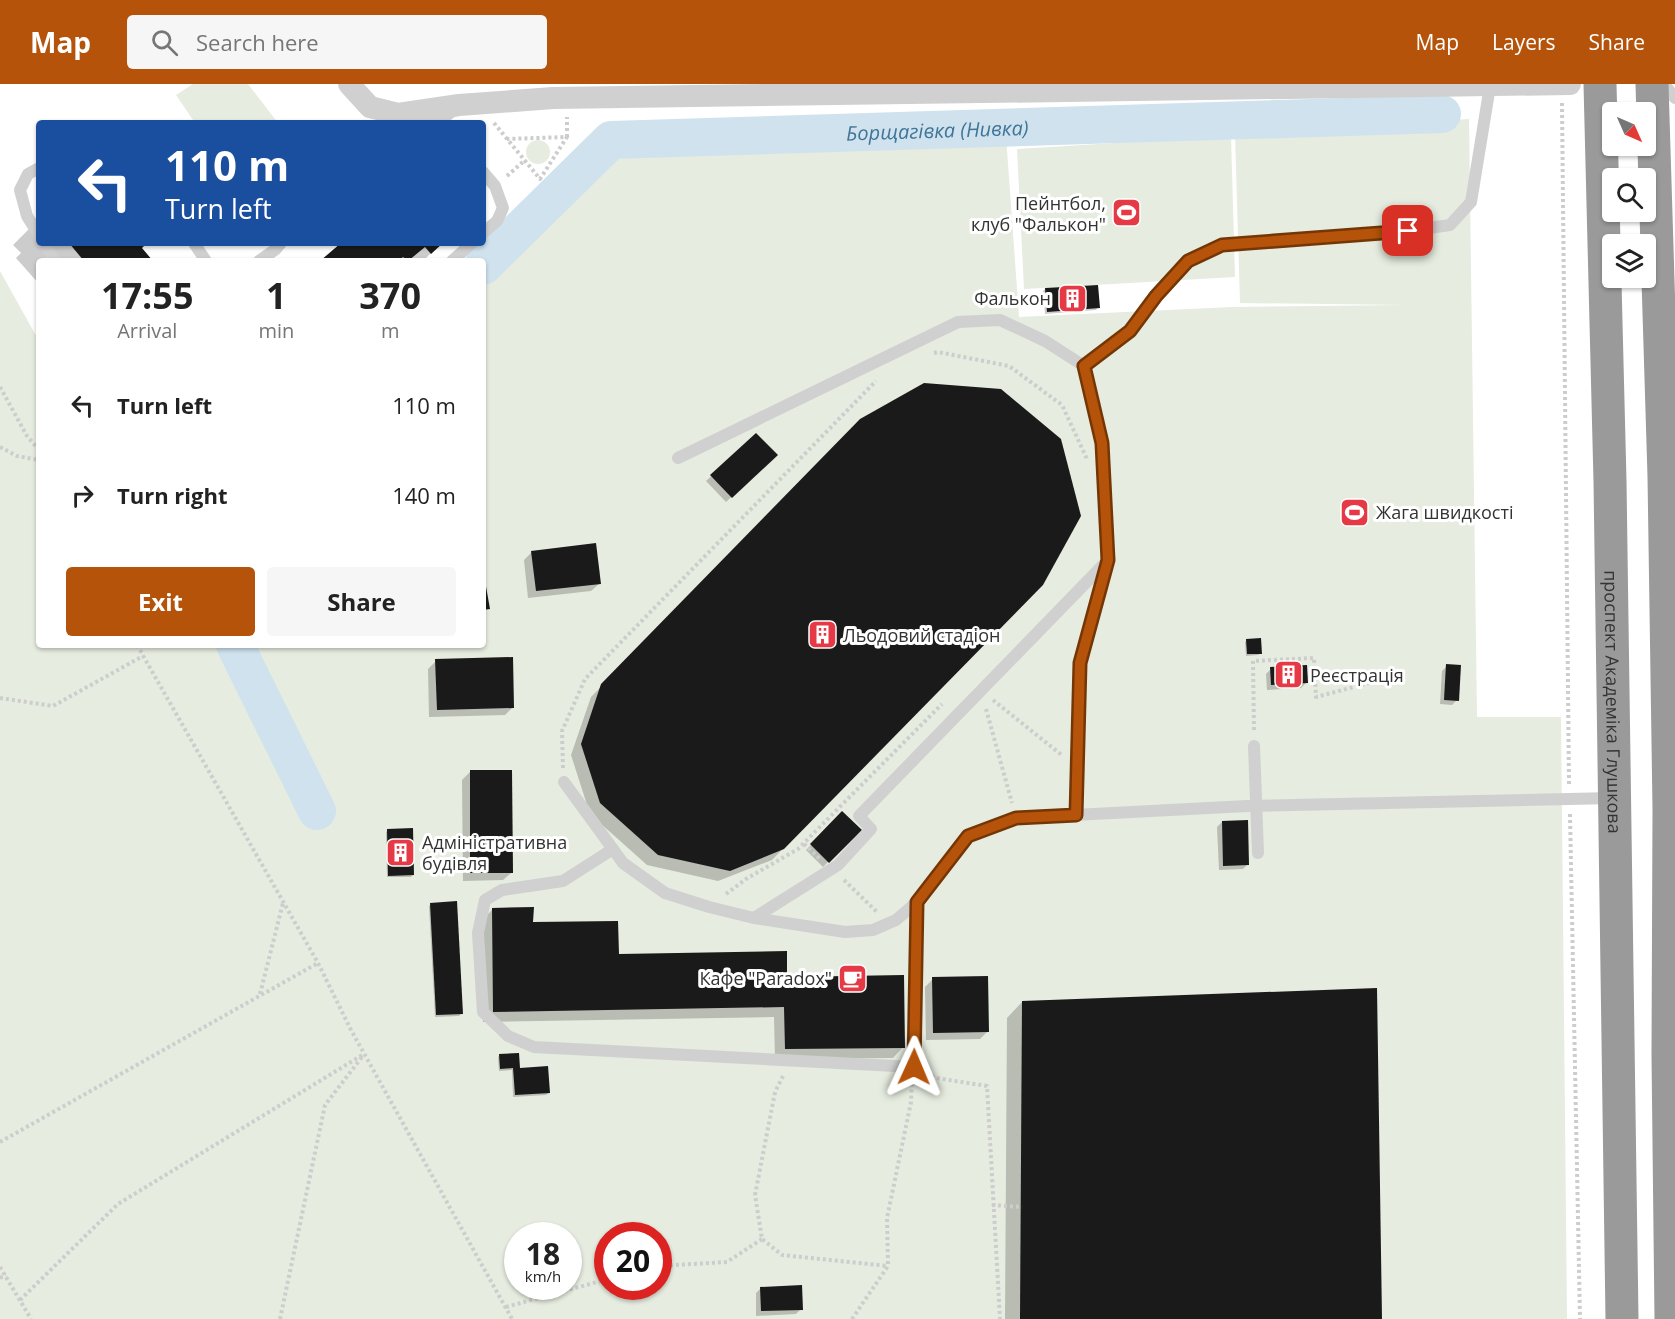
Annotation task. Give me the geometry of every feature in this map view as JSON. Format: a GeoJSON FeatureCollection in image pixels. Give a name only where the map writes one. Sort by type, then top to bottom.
{"type":"FeatureCollection","features":[{"type":"Feature","properties":{"kind":"highway","name":"проспект Академіка Глушкова"},"geometry":{"type":"LineString","coordinates":[[1600,84],[1610,481],[1622,1319]]}},
{"type":"Feature","properties":{"kind":"highway"},"geometry":{"type":"LineString","coordinates":[[1652,84],[1667,324],[1664,476],[1669,809],[1671,1319]]}},
{"type":"Feature","properties":{"kind":"street"},"geometry":{"type":"LineString","coordinates":[[349,84],[370,107],[398,114],[549,91],[1570,84]]}},
{"type":"Feature","properties":{"kind":"lane"},"geometry":{"type":"LineString","coordinates":[[1664,84],[1675,98]]}},
{"type":"Feature","properties":{"kind":"lane"},"geometry":{"type":"LineString","coordinates":[[1084,366],[1130,331],[1156,296],[1188,261],[1222,245],[1408,231],[1450,225],[1471,202],[1490,86]]}},
{"type":"Feature","properties":{"kind":"lane"},"geometry":{"type":"LineString","coordinates":[[443,120],[469,105]]}},
{"type":"Feature","properties":{"kind":"lane"},"geometry":{"type":"LineString","coordinates":[[36,170],[28,174],[21,190],[27,216],[36,230]]}},
{"type":"Feature","properties":{"kind":"lane"},"geometry":{"type":"LineString","coordinates":[[486,176],[495,186],[503,208],[497,221],[486,230]]}},
{"type":"Feature","properties":{"kind":"lane"},"geometry":{"type":"LineString","coordinates":[[263,258],[278,246]]}},
{"type":"Feature","properties":{"kind":"lane"},"geometry":{"type":"LineString","coordinates":[[455,258],[469,246]]}},
{"type":"Feature","properties":{"kind":"lane"},"geometry":{"type":"LineString","coordinates":[[678,458],[958,322],[1000,320],[1045,341],[1084,366],[1102,443],[1108,560],[1080,663],[1076,815]]}},
{"type":"Feature","properties":{"kind":"lane"},"geometry":{"type":"LineString","coordinates":[[754,918],[838,865],[871,829],[859,816],[1108,560]]}},
{"type":"Feature","properties":{"kind":"lane"},"geometry":{"type":"LineString","coordinates":[[1254,746],[1258,853]]}},
{"type":"Feature","properties":{"kind":"lane"},"geometry":{"type":"LineString","coordinates":[[564,782],[623,863],[665,893],[754,918],[845,932],[873,930],[889,923],[917,902],[968,836],[1016,818],[1256,806],[1614,798]]}},
{"type":"Feature","properties":{"kind":"lane"},"geometry":{"type":"LineString","coordinates":[[613,849],[563,881],[502,890],[485,900],[478,933],[483,1012],[508,1036],[534,1047],[914,1067],[917,902]]}},
{"type":"Feature","properties":{"kind":"path"},"geometry":{"type":"LineString","coordinates":[[1562,84],[1569,799],[1580,1319]]}},
{"type":"Feature","properties":{"kind":"path"},"geometry":{"type":"LineString","coordinates":[[469,105],[486,120]]}},
{"type":"Feature","properties":{"kind":"path"},"geometry":{"type":"LineString","coordinates":[[486,120],[507,139],[540,179],[567,137],[507,139]]}},
{"type":"Feature","properties":{"kind":"path"},"geometry":{"type":"LineString","coordinates":[[495,186],[524,160]]}},
{"type":"Feature","properties":{"kind":"path"},"geometry":{"type":"LineString","coordinates":[[927,356],[938,352],[1010,366],[1062,405],[1090,466]]}},
{"type":"Feature","properties":{"kind":"path"},"geometry":{"type":"LineString","coordinates":[[564,782],[562,731],[585,679],[884,373]]}},
{"type":"Feature","properties":{"kind":"path"},"geometry":{"type":"LineString","coordinates":[[0,387],[27,436],[36,446]]}},
{"type":"Feature","properties":{"kind":"path"},"geometry":{"type":"LineString","coordinates":[[0,447],[17,456],[36,459]]}},
{"type":"Feature","properties":{"kind":"path"},"geometry":{"type":"LineString","coordinates":[[139,648],[318,963],[364,1054],[512,1319]]}},
{"type":"Feature","properties":{"kind":"path"},"geometry":{"type":"LineString","coordinates":[[0,698],[53,706],[143,656]]}},
{"type":"Feature","properties":{"kind":"path"},"geometry":{"type":"LineString","coordinates":[[1254,746],[1253,661],[1314,658],[1316,697],[1369,683]]}},
{"type":"Feature","properties":{"kind":"path"},"geometry":{"type":"LineString","coordinates":[[981,691],[1077,767]]}},
{"type":"Feature","properties":{"kind":"path"},"geometry":{"type":"LineString","coordinates":[[981,691],[1016,818]]}},
{"type":"Feature","properties":{"kind":"path"},"geometry":{"type":"LineString","coordinates":[[709,907],[746,879],[798,849],[947,699]]}},
{"type":"Feature","properties":{"kind":"path"},"geometry":{"type":"LineString","coordinates":[[804,843],[889,923]]}},
{"type":"Feature","properties":{"kind":"path"},"geometry":{"type":"LineString","coordinates":[[260,994],[283,903]]}},
{"type":"Feature","properties":{"kind":"path"},"geometry":{"type":"LineString","coordinates":[[0,1142],[318,963]]}},
{"type":"Feature","properties":{"kind":"path"},"geometry":{"type":"LineString","coordinates":[[20,1300],[118,1204],[364,1054]]}},
{"type":"Feature","properties":{"kind":"path"},"geometry":{"type":"LineString","coordinates":[[280,1319],[325,1105],[364,1054]]}},
{"type":"Feature","properties":{"kind":"path"},"geometry":{"type":"LineString","coordinates":[[792,1060],[775,1092],[755,1195],[762,1239],[782,1256],[888,1266]]}},
{"type":"Feature","properties":{"kind":"path"},"geometry":{"type":"LineString","coordinates":[[852,1319],[888,1266],[887,1218],[911,1102],[914,1067],[936,1078],[987,1086],[1000,1319]]}},
{"type":"Feature","properties":{"kind":"path"},"geometry":{"type":"LineString","coordinates":[[992,1205],[1022,1207]]}},
{"type":"Feature","properties":{"kind":"path"},"geometry":{"type":"LineString","coordinates":[[672,1265],[727,1262],[762,1239]]}},
{"type":"Feature","properties":{"kind":"path"},"geometry":{"type":"LineString","coordinates":[[0,1267],[31,1319]]}},
{"type":"Feature","properties":{"kind":"path"},"geometry":{"type":"LineString","coordinates":[[0,1278],[6,1275]]}},
{"type":"Feature","properties":{"kind":"path"},"geometry":{"type":"LineString","coordinates":[[506,1307],[594,1284]]}},
{"type":"Feature","properties":{"kind":"shaded area"},"geometry":{"type":"Polygon","coordinates":[[[193,84],[248,84],[276,120],[193,120],[176,95],[193,84]]]}},
{"type":"Feature","properties":{"kind":"shaded area"},"geometry":{"type":"Polygon","coordinates":[[[1469,119],[1477,717],[1561,717],[1567,1319],[0,1319],[0,271],[36,336],[36,648],[486,648],[486,273],[614,146],[1006,136],[1019,317],[1232,307],[1408,305],[1240,303],[1235,134],[1469,119]]]}},
{"type":"Feature","properties":{"kind":"shaded area","name":"Пейнтбол, клуб \"Фалькон\""},"geometry":{"type":"Polygon","coordinates":[[[1231,136],[1235,277],[1024,289],[1017,149],[1231,136]]]}},
{"type":"Feature","properties":{"kind":"shaded area"},"geometry":{"type":"Polygon","coordinates":[[[538,140],[547,143],[550,152],[547,161],[538,164],[529,161],[526,152],[529,143],[538,140]]]}},
{"type":"Feature","properties":{"kind":"building"},"geometry":{"type":"Polygon","coordinates":[[[72,246],[144,246],[142,248],[150,258],[82,258],[72,246]]]}},
{"type":"Feature","properties":{"kind":"building"},"geometry":{"type":"Polygon","coordinates":[[[338,246],[440,246],[431,254],[425,247],[412,258],[324,258],[338,246]]]}},
{"type":"Feature","properties":{"kind":"building","name":"Фалькон"},"geometry":{"type":"Polygon","coordinates":[[[1098,285],[1100,308],[1047,312],[1045,288],[1098,285]]]}},
{"type":"Feature","properties":{"kind":"building","name":"Льодовий стадіон"},"geometry":{"type":"Polygon","coordinates":[[[924,383],[1001,389],[1061,439],[1081,516],[1043,585],[784,849],[730,871],[658,855],[600,803],[581,744],[601,684],[860,419],[924,383]]]}},
{"type":"Feature","properties":{"kind":"building"},"geometry":{"type":"Polygon","coordinates":[[[756,433],[778,455],[732,498],[710,475],[756,433]]]}},
{"type":"Feature","properties":{"kind":"building"},"geometry":{"type":"Polygon","coordinates":[[[596,543],[601,584],[536,591],[531,551],[596,543]]]}},
{"type":"Feature","properties":{"kind":"building"},"geometry":{"type":"Polygon","coordinates":[[[486,587],[490,609],[486,610],[486,587]]]}},
{"type":"Feature","properties":{"kind":"building"},"geometry":{"type":"Polygon","coordinates":[[[1261,638],[1262,654],[1247,654],[1246,639],[1261,638]]]}},
{"type":"Feature","properties":{"kind":"building"},"geometry":{"type":"Polygon","coordinates":[[[513,657],[514,708],[437,710],[435,659],[513,657]]]}},
{"type":"Feature","properties":{"kind":"building"},"geometry":{"type":"Polygon","coordinates":[[[1446,664],[1461,665],[1459,701],[1444,700],[1446,664]]]}},
{"type":"Feature","properties":{"kind":"building","name":"Реєстрація"},"geometry":{"type":"Polygon","coordinates":[[[1307,665],[1308,683],[1271,685],[1270,667],[1307,665]]]}},
{"type":"Feature","properties":{"kind":"building"},"geometry":{"type":"Polygon","coordinates":[[[470,770],[512,770],[513,873],[470,873],[470,770]]]}},
{"type":"Feature","properties":{"kind":"building"},"geometry":{"type":"Polygon","coordinates":[[[842,811],[862,830],[829,863],[810,844],[842,811]]]}},
{"type":"Feature","properties":{"kind":"building"},"geometry":{"type":"Polygon","coordinates":[[[1248,820],[1249,865],[1223,866],[1222,821],[1248,820]]]}},
{"type":"Feature","properties":{"kind":"building","name":"Адміністративна будівля"},"geometry":{"type":"Polygon","coordinates":[[[413,828],[414,875],[388,876],[387,829],[413,828]]]}},
{"type":"Feature","properties":{"kind":"building"},"geometry":{"type":"Polygon","coordinates":[[[457,901],[463,1014],[436,1015],[430,903],[457,901]]]}},
{"type":"Feature","properties":{"kind":"building"},"geometry":{"type":"Polygon","coordinates":[[[534,907],[533,922],[618,921],[619,954],[787,951],[787,977],[904,975],[905,1048],[785,1049],[784,1007],[493,1012],[492,908],[534,907]]]}},
{"type":"Feature","properties":{"kind":"building"},"geometry":{"type":"Polygon","coordinates":[[[988,976],[989,1032],[933,1033],[932,977],[988,976]]]}},
{"type":"Feature","properties":{"kind":"building"},"geometry":{"type":"Polygon","coordinates":[[[1377,988],[1382,1319],[1020,1319],[1022,1001],[1377,988]]]}},
{"type":"Feature","properties":{"kind":"building"},"geometry":{"type":"Polygon","coordinates":[[[519,1053],[520,1068],[548,1066],[550,1093],[515,1095],[513,1068],[500,1069],[499,1054],[519,1053]]]}},
{"type":"Feature","properties":{"kind":"building"},"geometry":{"type":"Polygon","coordinates":[[[802,1285],[803,1310],[761,1311],[760,1287],[802,1285]]]}},
{"type":"Feature","properties":{"kind":"waterway","name":"Борщагівка (Нивка)"},"geometry":{"type":"LineString","coordinates":[[486,263],[611,140],[1442,114]]}},
{"type":"Feature","properties":{"kind":"waterway","name":"Борщагівка (Нивка)"},"geometry":{"type":"LineString","coordinates":[[236,648],[317,811]]}},
{"type":"Feature","properties":{"kind":"place","name":"Пейнтбол, клуб \"Фалькон\""},"geometry":{"type":"Point","coordinates":[1127,213]}},
{"type":"Feature","properties":{"kind":"place","name":"Фалькон"},"geometry":{"type":"Point","coordinates":[1072,298]}},
{"type":"Feature","properties":{"kind":"place","name":"Жага швидкості"},"geometry":{"type":"Point","coordinates":[1355,512]}},
{"type":"Feature","properties":{"kind":"place","name":"Льодовий стадіон"},"geometry":{"type":"Point","coordinates":[822,635]}},
{"type":"Feature","properties":{"kind":"place","name":"Реєстрація"},"geometry":{"type":"Point","coordinates":[1289,675]}},
{"type":"Feature","properties":{"kind":"place","name":"Адміністративна будівля"},"geometry":{"type":"Point","coordinates":[401,852]}},
{"type":"Feature","properties":{"kind":"place","name":"Кафе \"Paradox\""},"geometry":{"type":"Point","coordinates":[853,978]}},
{"type":"Feature","properties":{"kind":"route"},"geometry":{"type":"LineString","coordinates":[[914,1067],[917,902],[968,836],[1016,818],[1076,815],[1080,663],[1108,560],[1102,443],[1084,366],[1130,331],[1156,296],[1188,261],[1222,245],[1408,231]]}}]}
